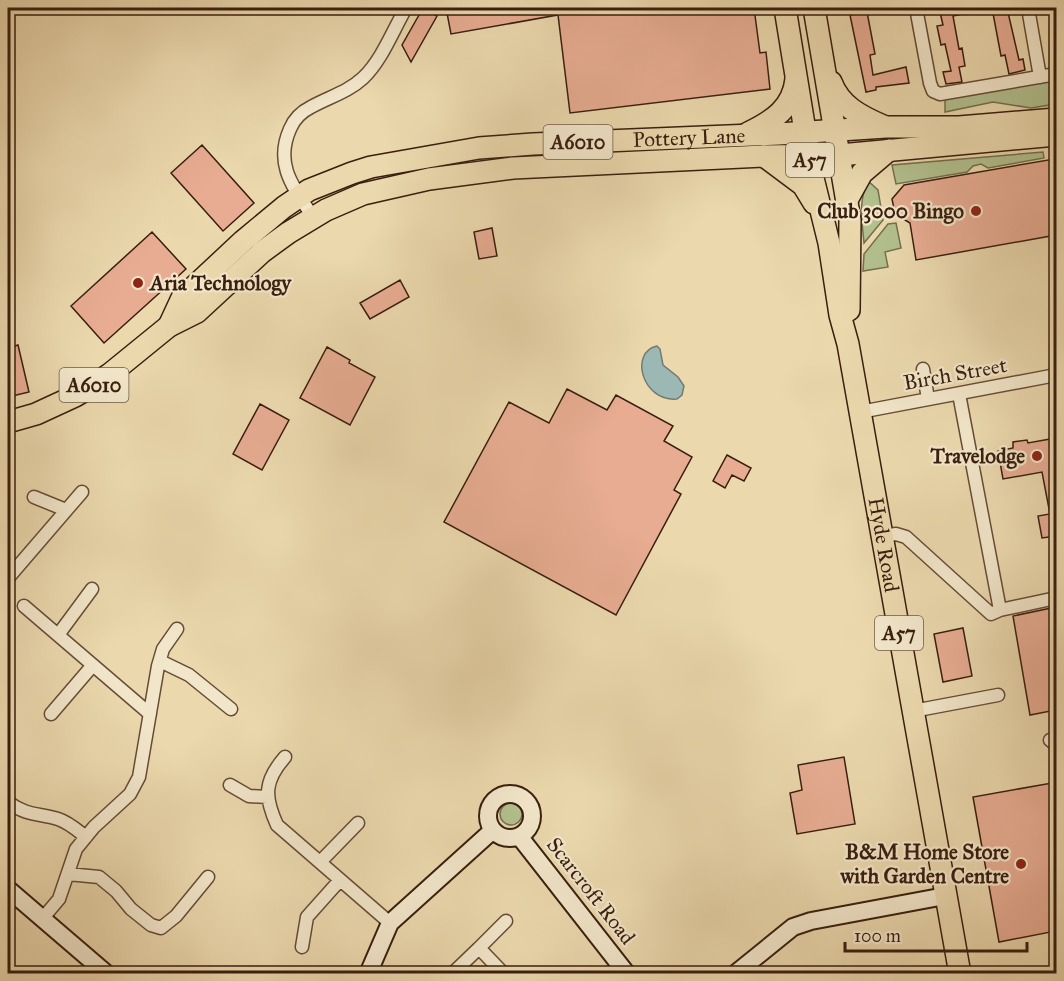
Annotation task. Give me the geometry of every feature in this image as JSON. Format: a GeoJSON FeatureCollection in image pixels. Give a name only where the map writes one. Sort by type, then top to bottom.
{"type":"FeatureCollection","features":[{"type":"Feature","properties":{"kind":"highway","name":"Hyde Road"},"geometry":{"type":"LineString","coordinates":[[785,8],[796,75],[821,131]]}},
{"type":"Feature","properties":{"kind":"highway","name":"A57"},"geometry":{"type":"LineString","coordinates":[[805,8],[804,23],[821,131],[817,148],[824,155],[835,217],[837,246],[833,273]]}},
{"type":"Feature","properties":{"kind":"highway","name":"Hyde Road"},"geometry":{"type":"LineString","coordinates":[[814,8],[823,62],[821,131],[833,273],[840,315],[848,344],[960,974]]}},
{"type":"Feature","properties":{"kind":"highway","name":"A57"},"geometry":{"type":"LineString","coordinates":[[823,62],[832,86],[847,106],[886,127]]}},
{"type":"Feature","properties":{"kind":"highway"},"geometry":{"type":"LineString","coordinates":[[747,134],[783,112],[792,94],[796,75]]}},
{"type":"Feature","properties":{"kind":"highway","name":"Pottery Lane"},"geometry":{"type":"LineString","coordinates":[[169,326],[182,297],[243,241],[299,196],[351,172],[479,148],[533,144],[886,127],[959,127],[1056,120]]}},
{"type":"Feature","properties":{"kind":"highway","name":"Pottery Lane"},"geometry":{"type":"LineString","coordinates":[[8,422],[36,414],[84,391],[111,374],[169,326],[197,312],[262,252],[313,217],[363,194],[471,173],[513,168],[824,155],[1056,135]]}},
{"type":"Feature","properties":{"kind":"highway"},"geometry":{"type":"LineString","coordinates":[[847,200],[862,173],[890,150]]}},
{"type":"Feature","properties":{"kind":"highway","name":"Hyde Road"},"geometry":{"type":"LineString","coordinates":[[824,155],[847,200],[850,220],[848,344]]}},
{"type":"Feature","properties":{"kind":"highway","name":"A57"},"geometry":{"type":"LineString","coordinates":[[764,156],[808,190],[829,243]]}},
{"type":"Feature","properties":{"kind":"highway","name":"Hyde Road"},"geometry":{"type":"LineString","coordinates":[[950,922],[952,974]]}},
{"type":"Feature","properties":{"kind":"street"},"geometry":{"type":"LineString","coordinates":[[313,217],[293,186],[282,159],[285,139],[294,119],[309,107],[348,90],[364,78],[406,8]]}},
{"type":"Feature","properties":{"kind":"street"},"geometry":{"type":"LineString","coordinates":[[916,8],[933,91],[940,94],[1056,74]]}},
{"type":"Feature","properties":{"kind":"street"},"geometry":{"type":"LineString","coordinates":[[1028,8],[1040,77]]}},
{"type":"Feature","properties":{"kind":"street"},"geometry":{"type":"LineString","coordinates":[[922,369],[928,399]]}},
{"type":"Feature","properties":{"kind":"street","name":"Birch Street"},"geometry":{"type":"LineString","coordinates":[[860,412],[1056,375]]}},
{"type":"Feature","properties":{"kind":"street"},"geometry":{"type":"LineString","coordinates":[[959,394],[1000,610]]}},
{"type":"Feature","properties":{"kind":"street"},"geometry":{"type":"LineString","coordinates":[[8,578],[82,492]]}},
{"type":"Feature","properties":{"kind":"street"},"geometry":{"type":"LineString","coordinates":[[34,497],[66,510]]}},
{"type":"Feature","properties":{"kind":"street"},"geometry":{"type":"LineString","coordinates":[[882,536],[896,534],[906,537],[991,614],[1056,598]]}},
{"type":"Feature","properties":{"kind":"street"},"geometry":{"type":"LineString","coordinates":[[58,635],[93,589]]}},
{"type":"Feature","properties":{"kind":"street"},"geometry":{"type":"LineString","coordinates":[[24,606],[150,714]]}},
{"type":"Feature","properties":{"kind":"street"},"geometry":{"type":"LineString","coordinates":[[43,918],[59,899],[76,849],[130,794],[139,777],[163,649],[177,629]]}},
{"type":"Feature","properties":{"kind":"street"},"geometry":{"type":"LineString","coordinates":[[160,661],[189,675],[231,709]]}},
{"type":"Feature","properties":{"kind":"street"},"geometry":{"type":"LineString","coordinates":[[51,714],[93,665]]}},
{"type":"Feature","properties":{"kind":"street"},"geometry":{"type":"LineString","coordinates":[[913,711],[998,695]]}},
{"type":"Feature","properties":{"kind":"street"},"geometry":{"type":"LineString","coordinates":[[285,757],[273,771],[267,789],[269,808],[277,825],[390,923]]}},
{"type":"Feature","properties":{"kind":"street"},"geometry":{"type":"LineString","coordinates":[[230,785],[249,796],[268,797]]}},
{"type":"Feature","properties":{"kind":"street","name":"Scarcroft Road"},"geometry":{"type":"LineString","coordinates":[[511,794],[524,799],[531,812],[529,826],[519,836],[505,837],[493,830],[488,816],[492,802],[504,795],[511,794]]}},
{"type":"Feature","properties":{"kind":"street"},"geometry":{"type":"LineString","coordinates":[[8,802],[35,816],[58,819],[68,823],[86,837]]}},
{"type":"Feature","properties":{"kind":"street"},"geometry":{"type":"LineString","coordinates":[[320,862],[358,823]]}},
{"type":"Feature","properties":{"kind":"street"},"geometry":{"type":"LineString","coordinates":[[368,974],[390,923],[493,830]]}},
{"type":"Feature","properties":{"kind":"street","name":"Scarcroft Road"},"geometry":{"type":"LineString","coordinates":[[519,836],[627,974]]}},
{"type":"Feature","properties":{"kind":"street"},"geometry":{"type":"LineString","coordinates":[[68,873],[99,877],[116,891],[131,909],[151,925],[161,928],[176,916],[208,877]]}},
{"type":"Feature","properties":{"kind":"street"},"geometry":{"type":"LineString","coordinates":[[302,947],[307,917],[340,880]]}},
{"type":"Feature","properties":{"kind":"street"},"geometry":{"type":"LineString","coordinates":[[8,890],[107,974]]}},
{"type":"Feature","properties":{"kind":"street"},"geometry":{"type":"LineString","coordinates":[[735,974],[793,927],[811,921],[945,896]]}},
{"type":"Feature","properties":{"kind":"street"},"geometry":{"type":"LineString","coordinates":[[453,973],[506,921]]}},
{"type":"Feature","properties":{"kind":"street"},"geometry":{"type":"LineString","coordinates":[[479,948],[504,974]]}},
{"type":"Feature","properties":{"kind":"green space"},"geometry":{"type":"Polygon","coordinates":[[[1056,80],[1056,104],[1031,108],[993,102],[945,112],[945,99],[1056,80]]]}},
{"type":"Feature","properties":{"kind":"green space"},"geometry":{"type":"Polygon","coordinates":[[[1043,152],[1044,158],[988,168],[981,164],[973,166],[967,172],[896,184],[892,165],[1043,152]]]}},
{"type":"Feature","properties":{"kind":"green space"},"geometry":{"type":"Polygon","coordinates":[[[868,181],[878,190],[883,220],[864,243],[862,204],[868,181]]]}},
{"type":"Feature","properties":{"kind":"green space"},"geometry":{"type":"Polygon","coordinates":[[[896,223],[901,248],[885,252],[888,267],[863,271],[864,254],[888,224],[896,223]]]}},
{"type":"Feature","properties":{"kind":"green space"},"geometry":{"type":"Polygon","coordinates":[[[511,803],[521,810],[522,814],[515,824],[511,825],[501,818],[500,814],[507,804],[511,803]]]}},
{"type":"Feature","properties":{"kind":"water"},"geometry":{"type":"Polygon","coordinates":[[[657,346],[660,349],[663,365],[678,377],[684,386],[682,395],[677,399],[665,398],[655,393],[643,376],[643,357],[648,350],[657,346]]]}},
{"type":"Feature","properties":{"kind":"building"},"geometry":{"type":"Polygon","coordinates":[[[423,8],[437,16],[411,62],[402,45],[423,8]]]}},
{"type":"Feature","properties":{"kind":"building"},"geometry":{"type":"Polygon","coordinates":[[[446,8],[754,8],[760,53],[766,52],[770,89],[570,113],[558,15],[451,34],[446,8]]]}},
{"type":"Feature","properties":{"kind":"building"},"geometry":{"type":"Polygon","coordinates":[[[939,8],[973,8],[973,12],[953,16],[959,49],[962,48],[965,66],[959,67],[962,82],[946,84],[943,72],[951,71],[945,44],[941,45],[937,26],[943,25],[939,8]]]}},
{"type":"Feature","properties":{"kind":"building"},"geometry":{"type":"Polygon","coordinates":[[[992,8],[1007,8],[1019,60],[1023,59],[1025,70],[1009,74],[1005,55],[1001,56],[992,8]]]}},
{"type":"Feature","properties":{"kind":"building"},"geometry":{"type":"Polygon","coordinates":[[[867,12],[875,54],[870,55],[873,75],[906,67],[909,83],[876,87],[876,90],[866,92],[850,15],[867,12]]]}},
{"type":"Feature","properties":{"kind":"building"},"geometry":{"type":"Polygon","coordinates":[[[202,145],[254,203],[223,231],[171,173],[202,145]]]}},
{"type":"Feature","properties":{"kind":"building","name":"Club 3000 Bingo"},"geometry":{"type":"Polygon","coordinates":[[[1054,159],[1056,235],[916,260],[910,223],[895,214],[892,199],[904,185],[1054,159]]]}},
{"type":"Feature","properties":{"kind":"building"},"geometry":{"type":"Polygon","coordinates":[[[492,228],[497,256],[479,259],[474,232],[492,228]]]}},
{"type":"Feature","properties":{"kind":"building"},"geometry":{"type":"Polygon","coordinates":[[[152,232],[186,269],[104,343],[71,306],[152,232]]]}},
{"type":"Feature","properties":{"kind":"building"},"geometry":{"type":"Polygon","coordinates":[[[400,280],[409,297],[370,319],[360,303],[400,280]]]}},
{"type":"Feature","properties":{"kind":"building"},"geometry":{"type":"Polygon","coordinates":[[[18,345],[29,392],[8,397],[8,348],[18,345]]]}},
{"type":"Feature","properties":{"kind":"building"},"geometry":{"type":"Polygon","coordinates":[[[327,347],[350,360],[349,363],[375,377],[350,425],[300,398],[327,347]]]}},
{"type":"Feature","properties":{"kind":"building"},"geometry":{"type":"Polygon","coordinates":[[[567,389],[607,410],[616,395],[673,426],[664,441],[692,457],[674,490],[681,494],[616,615],[444,522],[509,402],[549,423],[567,389]]]}},
{"type":"Feature","properties":{"kind":"building"},"geometry":{"type":"Polygon","coordinates":[[[260,404],[289,420],[262,470],[233,454],[260,404]]]}},
{"type":"Feature","properties":{"kind":"building"},"geometry":{"type":"Polygon","coordinates":[[[1056,438],[1056,536],[1042,538],[1038,516],[1050,514],[1042,472],[1003,479],[998,451],[1013,448],[1013,442],[1027,440],[1028,443],[1056,438]]]}},
{"type":"Feature","properties":{"kind":"building"},"geometry":{"type":"Polygon","coordinates":[[[727,455],[751,468],[744,481],[732,475],[725,488],[713,481],[727,455]]]}},
{"type":"Feature","properties":{"kind":"building"},"geometry":{"type":"Polygon","coordinates":[[[1056,607],[1056,710],[1030,715],[1013,616],[1056,607]]]}},
{"type":"Feature","properties":{"kind":"building"},"geometry":{"type":"Polygon","coordinates":[[[963,628],[972,676],[943,682],[934,634],[963,628]]]}},
{"type":"Feature","properties":{"kind":"building"},"geometry":{"type":"Polygon","coordinates":[[[844,757],[855,824],[797,834],[790,793],[802,790],[798,765],[844,757]]]}},
{"type":"Feature","properties":{"kind":"building","name":"B&M Home Store with Garden Centre"},"geometry":{"type":"Polygon","coordinates":[[[1052,783],[1056,786],[1056,931],[999,942],[973,797],[1052,783]]]}},
{"type":"Feature","properties":{"kind":"place","name":"Club 3000 Bingo"},"geometry":{"type":"Point","coordinates":[976,211]}},
{"type":"Feature","properties":{"kind":"place","name":"Aria Technology"},"geometry":{"type":"Point","coordinates":[138,283]}},
{"type":"Feature","properties":{"kind":"place","name":"Travelodge"},"geometry":{"type":"Point","coordinates":[1037,456]}},
{"type":"Feature","properties":{"kind":"place","name":"B&M Home Store with Garden Centre"},"geometry":{"type":"Point","coordinates":[1021,864]}}]}
